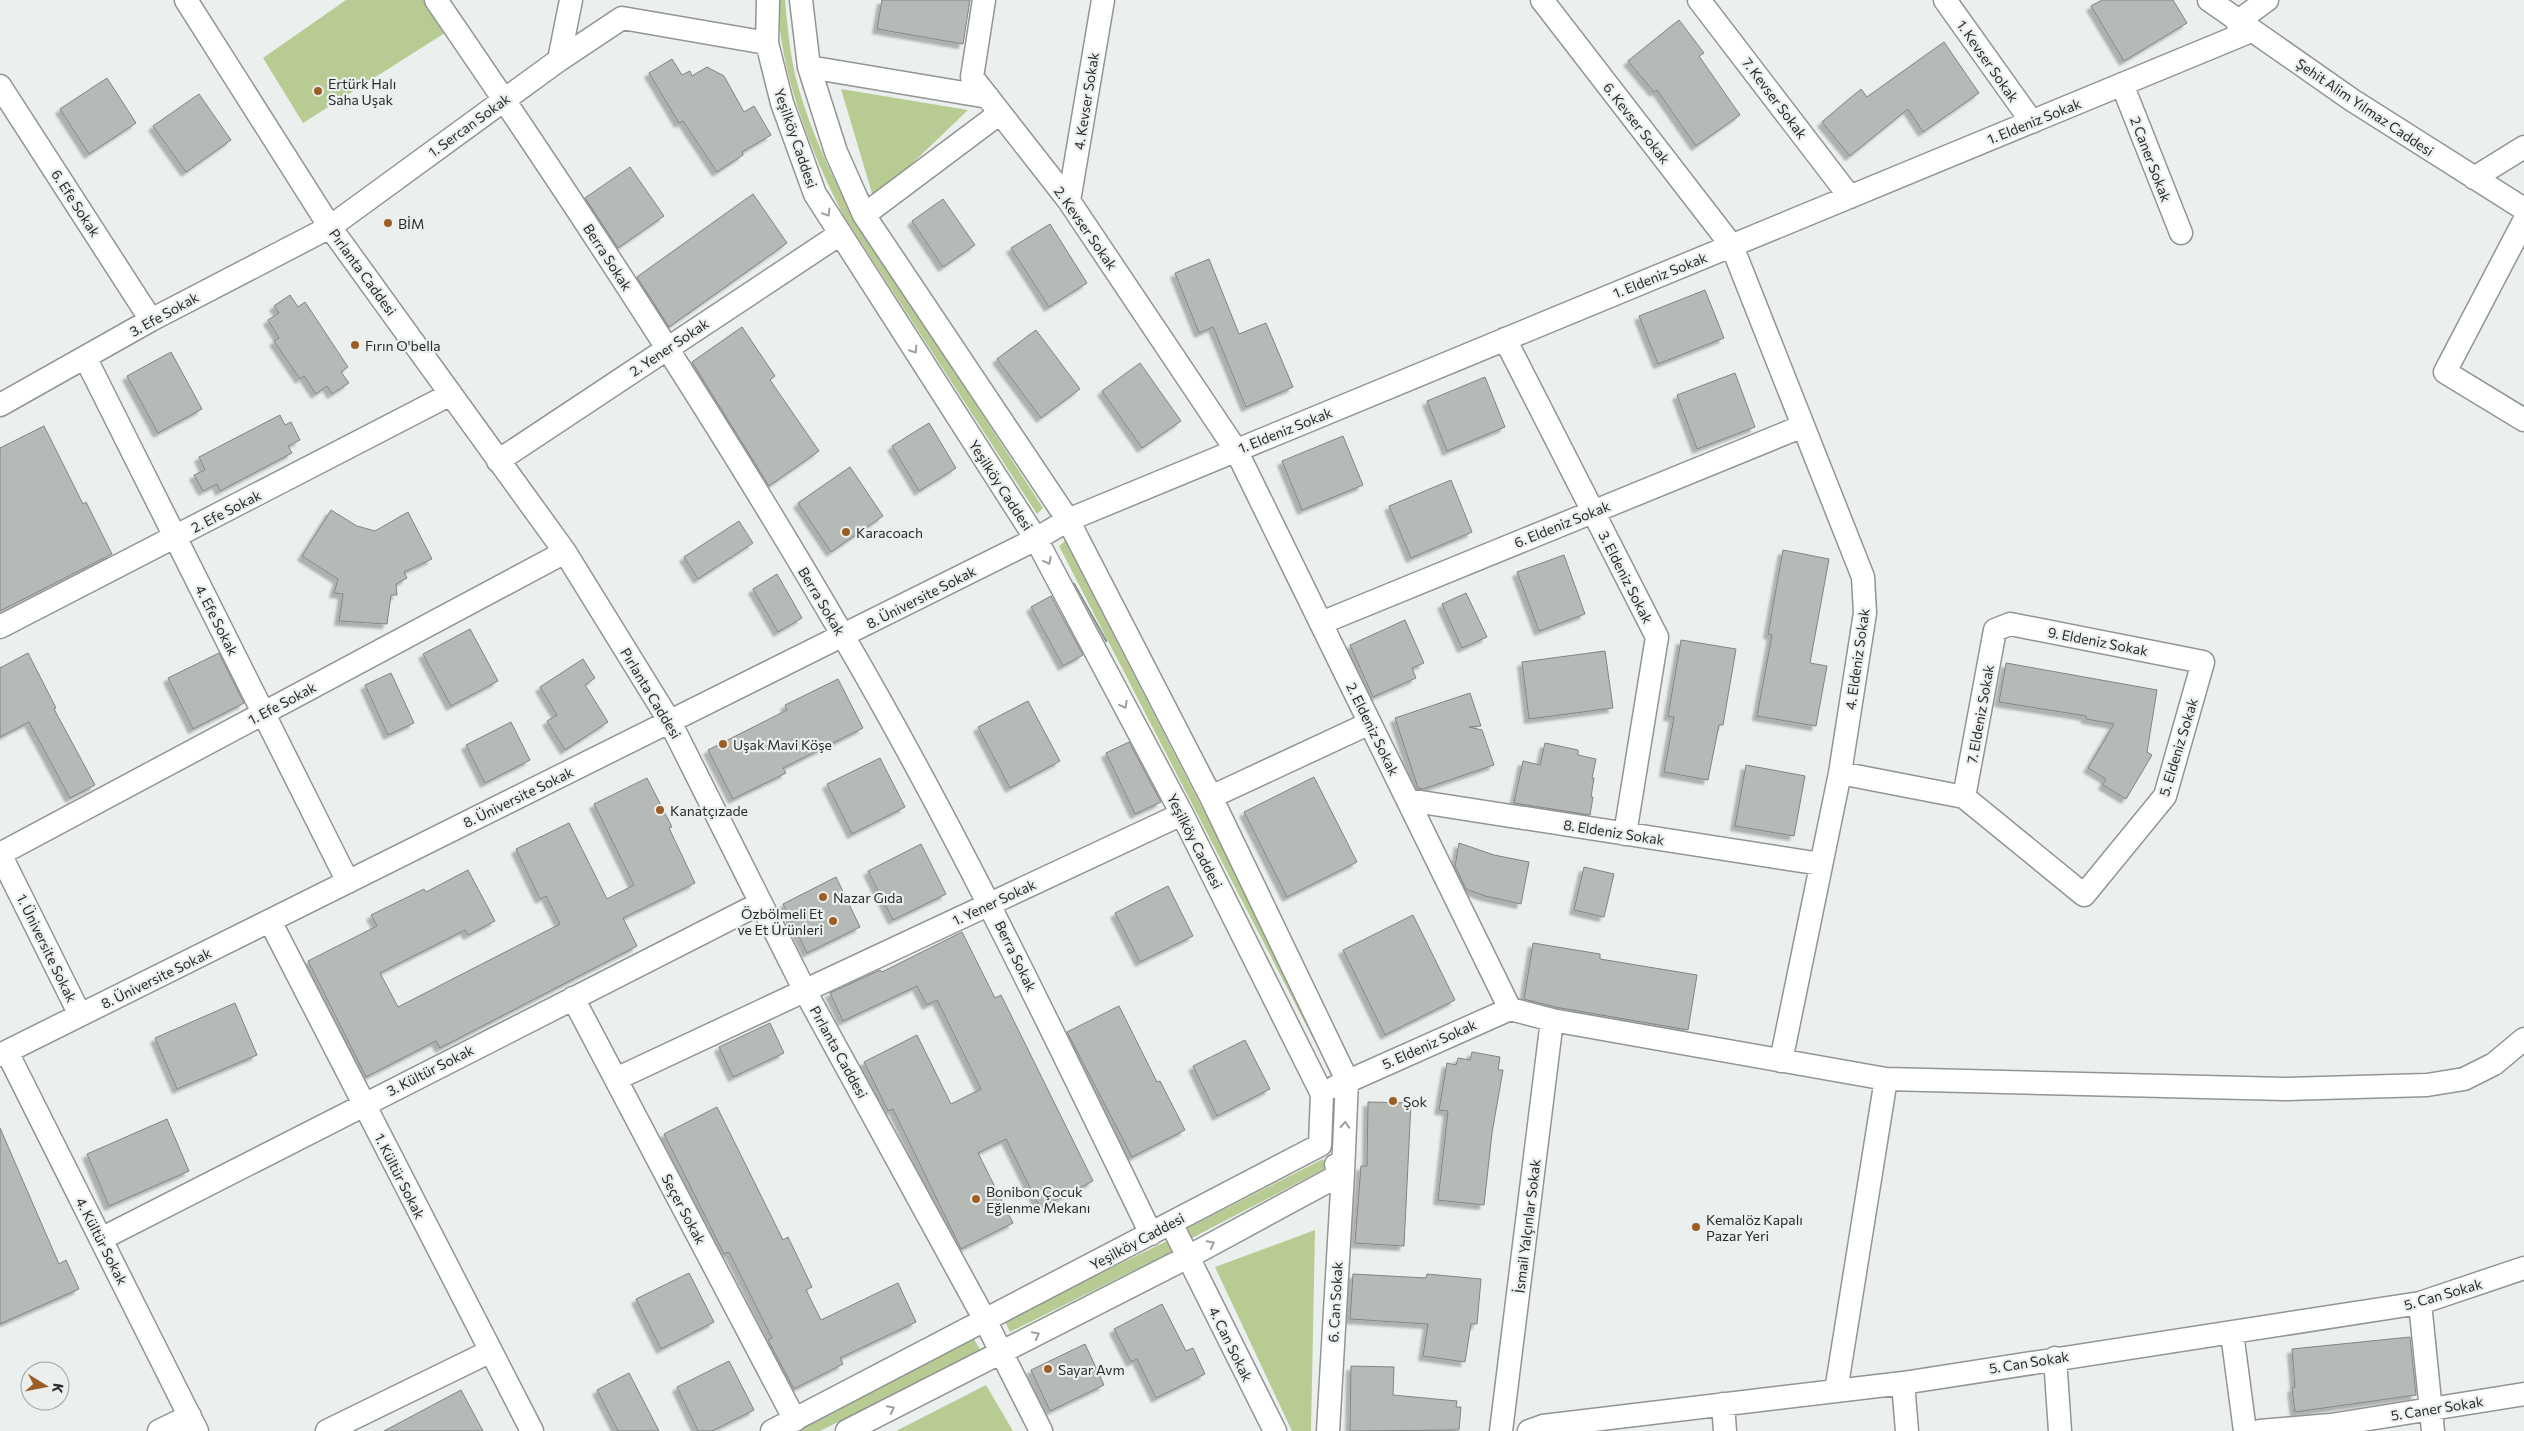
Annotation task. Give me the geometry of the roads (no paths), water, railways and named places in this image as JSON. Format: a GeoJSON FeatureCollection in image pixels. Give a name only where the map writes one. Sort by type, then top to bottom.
{"type":"FeatureCollection","features":[{"type":"Feature","properties":{"kind":"street","name":"Pırlanta Caddesi"},"geometry":{"type":"LineString","coordinates":[[186,0],[330,227],[565,552],[670,722],[805,991],[985,1320],[1041,1431]]}},
{"type":"Feature","properties":{"kind":"street","name":"Berra Sokak"},"geometry":{"type":"LineString","coordinates":[[436,0],[668,348],[843,636],[990,904],[1152,1234]]}},
{"type":"Feature","properties":{"kind":"street"},"geometry":{"type":"LineString","coordinates":[[559,60],[571,0]]}},
{"type":"Feature","properties":{"kind":"street","name":"Yeşilköy Caddesi"},"geometry":{"type":"LineString","coordinates":[[768,0],[767,43],[789,125],[815,194],[1036,539],[1182,814],[1322,1094],[1320,1145],[772,1431]]}},
{"type":"Feature","properties":{"kind":"street"},"geometry":{"type":"LineString","coordinates":[[801,0],[808,67],[836,152],[864,215],[1068,520],[1211,797],[1347,1080],[1343,1173]]}},
{"type":"Feature","properties":{"kind":"street","name":"2. Kevser Sokak"},"geometry":{"type":"LineString","coordinates":[[984,0],[972,77],[1069,201],[1236,450]]}},
{"type":"Feature","properties":{"kind":"street","name":"4. Kevser Sokak"},"geometry":{"type":"LineString","coordinates":[[1069,201],[1103,0]]}},
{"type":"Feature","properties":{"kind":"street","name":"6. Kevser Sokak"},"geometry":{"type":"LineString","coordinates":[[1542,0],[1732,246]]}},
{"type":"Feature","properties":{"kind":"street","name":"7. Kevser Sokak"},"geometry":{"type":"LineString","coordinates":[[1699,0],[1850,197]]}},
{"type":"Feature","properties":{"kind":"street","name":"1. Kevser Sokak"},"geometry":{"type":"LineString","coordinates":[[1945,0],[2032,122]]}},
{"type":"Feature","properties":{"kind":"street","name":"Şehit Alim Yılmaz Caddesi"},"geometry":{"type":"LineString","coordinates":[[2209,0],[2360,106],[2524,209]]}},
{"type":"Feature","properties":{"kind":"street","name":"1. Eldeniz Sokak"},"geometry":{"type":"LineString","coordinates":[[1036,539],[1068,520],[2122,84],[2244,26],[2267,0]]}},
{"type":"Feature","properties":{"kind":"street","name":"1. Sercan Sokak"},"geometry":{"type":"LineString","coordinates":[[330,227],[503,99],[622,18],[767,43]]}},
{"type":"Feature","properties":{"kind":"street"},"geometry":{"type":"LineString","coordinates":[[808,67],[994,105]]}},
{"type":"Feature","properties":{"kind":"street","name":"2 Caner Sokak"},"geometry":{"type":"LineString","coordinates":[[2122,84],[2180,233]]}},
{"type":"Feature","properties":{"kind":"street","name":"6. Efe Sokak"},"geometry":{"type":"LineString","coordinates":[[0,86],[151,320]]}},
{"type":"Feature","properties":{"kind":"street"},"geometry":{"type":"LineString","coordinates":[[864,215],[994,105]]}},
{"type":"Feature","properties":{"kind":"street"},"geometry":{"type":"LineString","coordinates":[[2474,178],[2524,147]]}},
{"type":"Feature","properties":{"kind":"street"},"geometry":{"type":"LineString","coordinates":[[2524,222],[2445,372],[2524,420]]}},
{"type":"Feature","properties":{"kind":"street","name":"3. Efe Sokak"},"geometry":{"type":"LineString","coordinates":[[0,405],[86,359],[151,320],[330,227]]}},
{"type":"Feature","properties":{"kind":"street","name":"2. Yener Sokak"},"geometry":{"type":"LineString","coordinates":[[498,461],[840,234]]}},
{"type":"Feature","properties":{"kind":"street","name":"4. Eldeniz Sokak"},"geometry":{"type":"LineString","coordinates":[[1732,246],[1863,577],[1865,613],[1840,773],[1781,1061]]}},
{"type":"Feature","properties":{"kind":"street","name":"3. Eldeniz Sokak"},"geometry":{"type":"LineString","coordinates":[[1505,339],[1657,637],[1625,834]]}},
{"type":"Feature","properties":{"kind":"street","name":"4. Efe Sokak"},"geometry":{"type":"LineString","coordinates":[[86,359],[348,882]]}},
{"type":"Feature","properties":{"kind":"street","name":"2. Efe Sokak"},"geometry":{"type":"LineString","coordinates":[[0,628],[451,394]]}},
{"type":"Feature","properties":{"kind":"street","name":"6. Eldeniz Sokak"},"geometry":{"type":"LineString","coordinates":[[1321,623],[1803,426]]}},
{"type":"Feature","properties":{"kind":"street","name":"2. Eldeniz Sokak"},"geometry":{"type":"LineString","coordinates":[[1236,450],[1510,1008]]}},
{"type":"Feature","properties":{"kind":"street","name":"8. Üniversite Sokak"},"geometry":{"type":"LineString","coordinates":[[4,1054],[1036,539]]}},
{"type":"Feature","properties":{"kind":"street","name":"1. Efe Sokak"},"geometry":{"type":"LineString","coordinates":[[0,854],[565,552]]}},
{"type":"Feature","properties":{"kind":"street","name":"9. Eldeniz Sokak"},"geometry":{"type":"LineString","coordinates":[[1995,630],[2010,624],[2203,662]]}},
{"type":"Feature","properties":{"kind":"street","name":"7. Eldeniz Sokak"},"geometry":{"type":"LineString","coordinates":[[1964,797],[1995,630]]}},
{"type":"Feature","properties":{"kind":"street","name":"5. Eldeniz Sokak"},"geometry":{"type":"LineString","coordinates":[[1964,797],[2084,894],[2165,796],[2203,662]]}},
{"type":"Feature","properties":{"kind":"street"},"geometry":{"type":"LineString","coordinates":[[1211,797],[1370,723]]}},
{"type":"Feature","properties":{"kind":"street"},"geometry":{"type":"LineString","coordinates":[[1840,773],[1964,797]]}},
{"type":"Feature","properties":{"kind":"street","name":"8. Eldeniz Sokak"},"geometry":{"type":"LineString","coordinates":[[1408,800],[1821,864]]}},
{"type":"Feature","properties":{"kind":"street","name":"1. Yener Sokak"},"geometry":{"type":"LineString","coordinates":[[616,1079],[1182,814]]}},
{"type":"Feature","properties":{"kind":"street","name":"1. Üniversite Sokak"},"geometry":{"type":"LineString","coordinates":[[0,854],[80,1016]]}},
{"type":"Feature","properties":{"kind":"street","name":"3. Kültür Sokak"},"geometry":{"type":"LineString","coordinates":[[101,1239],[760,903]]}},
{"type":"Feature","properties":{"kind":"street","name":"1. Kültür Sokak"},"geometry":{"type":"LineString","coordinates":[[270,921],[532,1431]]}},
{"type":"Feature","properties":{"kind":"street","name":"Seçer Sokak"},"geometry":{"type":"LineString","coordinates":[[573,998],[795,1420]]}},
{"type":"Feature","properties":{"kind":"street"},"geometry":{"type":"LineString","coordinates":[[1510,1008],[1552,1020],[1886,1079],[2285,1089],[2427,1085],[2464,1078],[2494,1064],[2524,1039]]}},
{"type":"Feature","properties":{"kind":"street","name":"5. Eldeniz Sokak"},"geometry":{"type":"LineString","coordinates":[[1322,1094],[1347,1080],[1510,1008]]}},
{"type":"Feature","properties":{"kind":"street","name":"İsmail Yalçınlar Sokak"},"geometry":{"type":"LineString","coordinates":[[1501,1431],[1552,1020]]}},
{"type":"Feature","properties":{"kind":"street","name":"4. Kültür Sokak"},"geometry":{"type":"LineString","coordinates":[[4,1054],[101,1239],[193,1424]]}},
{"type":"Feature","properties":{"kind":"street"},"geometry":{"type":"LineString","coordinates":[[1836,1391],[1886,1079]]}},
{"type":"Feature","properties":{"kind":"street"},"geometry":{"type":"LineString","coordinates":[[1320,1145],[1343,1173]]}},
{"type":"Feature","properties":{"kind":"street"},"geometry":{"type":"LineString","coordinates":[[848,1431],[1188,1257],[1343,1173]]}},
{"type":"Feature","properties":{"kind":"street","name":"6. Can Sokak"},"geometry":{"type":"LineString","coordinates":[[1328,1431],[1343,1173]]}},
{"type":"Feature","properties":{"kind":"street","name":"4. Can Sokak"},"geometry":{"type":"LineString","coordinates":[[1171,1223],[1275,1431]]}},
{"type":"Feature","properties":{"kind":"street","name":"5. Can Sokak"},"geometry":{"type":"LineString","coordinates":[[1529,1431],[1543,1426],[1903,1383],[2055,1358],[2232,1334],[2420,1303],[2524,1268]]}},
{"type":"Feature","properties":{"kind":"street"},"geometry":{"type":"LineString","coordinates":[[2420,1303],[2434,1431]]}},
{"type":"Feature","properties":{"kind":"street"},"geometry":{"type":"LineString","coordinates":[[2232,1334],[2246,1431]]}},
{"type":"Feature","properties":{"kind":"street"},"geometry":{"type":"LineString","coordinates":[[327,1431],[491,1351]]}},
{"type":"Feature","properties":{"kind":"street"},"geometry":{"type":"LineString","coordinates":[[2055,1358],[2060,1431]]}},
{"type":"Feature","properties":{"kind":"street"},"geometry":{"type":"LineString","coordinates":[[1903,1383],[1907,1431]]}},
{"type":"Feature","properties":{"kind":"street","name":"5. Caner Sokak"},"geometry":{"type":"LineString","coordinates":[[2260,1431],[2331,1428],[2431,1408],[2524,1394]]}},
{"type":"Feature","properties":{"kind":"street"},"geometry":{"type":"LineString","coordinates":[[1723,1404],[1725,1431]]}},
{"type":"Feature","properties":{"kind":"street"},"geometry":{"type":"LineString","coordinates":[[160,1431],[193,1424]]}},
{"type":"Feature","properties":{"kind":"place","name":"Ertürk Halı Saha Uşak"},"geometry":{"type":"Point","coordinates":[318,91]}},
{"type":"Feature","properties":{"kind":"place","name":"BİM"},"geometry":{"type":"Point","coordinates":[388,223]}},
{"type":"Feature","properties":{"kind":"place","name":"Fırın O'bella"},"geometry":{"type":"Point","coordinates":[355,345]}},
{"type":"Feature","properties":{"kind":"place","name":"Karacoach"},"geometry":{"type":"Point","coordinates":[846,532]}},
{"type":"Feature","properties":{"kind":"place","name":"Uşak Mavi Köşe"},"geometry":{"type":"Point","coordinates":[723,744]}},
{"type":"Feature","properties":{"kind":"place","name":"Kanatçızade"},"geometry":{"type":"Point","coordinates":[660,810]}},
{"type":"Feature","properties":{"kind":"place","name":"Nazar Gıda"},"geometry":{"type":"Point","coordinates":[823,897]}},
{"type":"Feature","properties":{"kind":"place","name":"Özbölmeli Et ve Et Ürünleri"},"geometry":{"type":"Point","coordinates":[833,921]}},
{"type":"Feature","properties":{"kind":"place","name":"Şok"},"geometry":{"type":"Point","coordinates":[1393,1101]}},
{"type":"Feature","properties":{"kind":"place","name":"Bonibon Çocuk Eğlenme Mekanı"},"geometry":{"type":"Point","coordinates":[976,1199]}},
{"type":"Feature","properties":{"kind":"place","name":"Kemalöz Kapalı Pazar Yeri"},"geometry":{"type":"Point","coordinates":[1696,1227]}},
{"type":"Feature","properties":{"kind":"place","name":"Sayar Avm"},"geometry":{"type":"Point","coordinates":[1048,1369]}}]}
